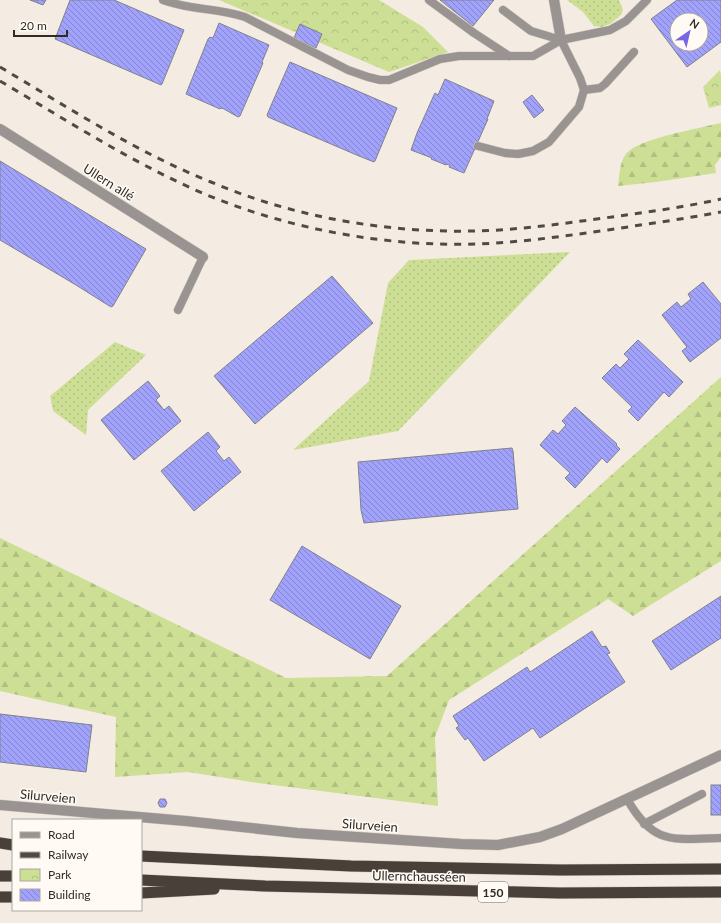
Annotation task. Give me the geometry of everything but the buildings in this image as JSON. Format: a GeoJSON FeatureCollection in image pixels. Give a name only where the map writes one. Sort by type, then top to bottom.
{"type":"FeatureCollection","features":[{"type":"Feature","properties":{"kind":"highway"},"geometry":{"type":"LineString","coordinates":[[0,843],[12,845]]}},
{"type":"Feature","properties":{"kind":"highway"},"geometry":{"type":"LineString","coordinates":[[0,850],[12,850]]}},
{"type":"Feature","properties":{"kind":"highway","name":"Ullernchausséen"},"geometry":{"type":"LineString","coordinates":[[142,856],[359,866],[561,870],[721,869]]}},
{"type":"Feature","properties":{"kind":"highway"},"geometry":{"type":"LineString","coordinates":[[0,876],[12,876]]}},
{"type":"Feature","properties":{"kind":"highway","name":"Ullernchausséen"},"geometry":{"type":"LineString","coordinates":[[142,880],[265,886],[560,893],[721,892]]}},
{"type":"Feature","properties":{"kind":"highway"},"geometry":{"type":"LineString","coordinates":[[142,893],[265,886]]}},
{"type":"Feature","properties":{"kind":"highway"},"geometry":{"type":"LineString","coordinates":[[0,897],[12,897]]}},
{"type":"Feature","properties":{"kind":"street"},"geometry":{"type":"LineString","coordinates":[[554,0],[561,40]]}},
{"type":"Feature","properties":{"kind":"street","name":"Ullern allé"},"geometry":{"type":"LineString","coordinates":[[0,129],[204,257]]}},
{"type":"Feature","properties":{"kind":"street","name":"Silurveien"},"geometry":{"type":"LineString","coordinates":[[0,805],[186,821],[297,833],[408,841],[498,845],[551,833],[721,755]]}},
{"type":"Feature","properties":{"kind":"lane"},"geometry":{"type":"LineString","coordinates":[[163,0],[183,6],[231,13],[245,17],[348,70],[368,78],[380,80],[389,80],[440,59],[459,56],[533,56],[561,40],[610,30],[626,21],[647,0]]}},
{"type":"Feature","properties":{"kind":"lane"},"geometry":{"type":"LineString","coordinates":[[429,0],[474,33],[510,56]]}},
{"type":"Feature","properties":{"kind":"lane"},"geometry":{"type":"LineString","coordinates":[[478,146],[505,153],[518,154],[533,151],[549,142],[579,107],[584,90],[580,78],[561,40],[531,31],[503,10]]}},
{"type":"Feature","properties":{"kind":"lane"},"geometry":{"type":"LineString","coordinates":[[584,90],[600,88],[634,52]]}},
{"type":"Feature","properties":{"kind":"lane"},"geometry":{"type":"LineString","coordinates":[[178,310],[204,257]]}},
{"type":"Feature","properties":{"kind":"lane"},"geometry":{"type":"LineString","coordinates":[[644,824],[702,794]]}},
{"type":"Feature","properties":{"kind":"lane"},"geometry":{"type":"LineString","coordinates":[[627,799],[644,824],[653,831],[671,838],[721,838]]}},
{"type":"Feature","properties":{"kind":"green space"},"geometry":{"type":"Polygon","coordinates":[[[219,0],[379,0],[423,27],[448,52],[389,72],[219,0]]]}},
{"type":"Feature","properties":{"kind":"green space"},"geometry":{"type":"Polygon","coordinates":[[[567,0],[619,0],[623,10],[621,15],[610,24],[602,27],[594,26],[583,12],[567,0]]]}},
{"type":"Feature","properties":{"kind":"green space"},"geometry":{"type":"Polygon","coordinates":[[[720,70],[721,105],[709,108],[703,87],[720,70]]]}},
{"type":"Feature","properties":{"kind":"green space"},"geometry":{"type":"Polygon","coordinates":[[[721,123],[721,157],[715,165],[716,173],[618,186],[620,167],[623,158],[636,146],[673,134],[721,123]]]}},
{"type":"Feature","properties":{"kind":"green space"},"geometry":{"type":"Polygon","coordinates":[[[570,252],[398,431],[293,450],[369,381],[388,283],[409,260],[570,252]]]}},
{"type":"Feature","properties":{"kind":"green space"},"geometry":{"type":"Polygon","coordinates":[[[115,342],[146,355],[88,410],[86,435],[53,411],[50,396],[115,342]]]}},
{"type":"Feature","properties":{"kind":"green space"},"geometry":{"type":"Polygon","coordinates":[[[721,377],[721,561],[633,616],[608,599],[449,700],[435,737],[438,806],[258,783],[188,772],[115,777],[116,717],[0,691],[0,538],[286,678],[387,676],[721,377]]]}},
{"type":"Feature","properties":{"kind":"railway"},"geometry":{"type":"LineString","coordinates":[[0,67],[103,129],[183,170],[242,194],[274,205],[340,220],[374,226],[408,229],[475,231],[544,226],[680,207],[721,199]]}},
{"type":"Feature","properties":{"kind":"railway"},"geometry":{"type":"LineString","coordinates":[[0,81],[127,156],[180,183],[207,195],[273,218],[306,227],[341,234],[410,243],[479,244],[592,232],[721,212]]}}]}
